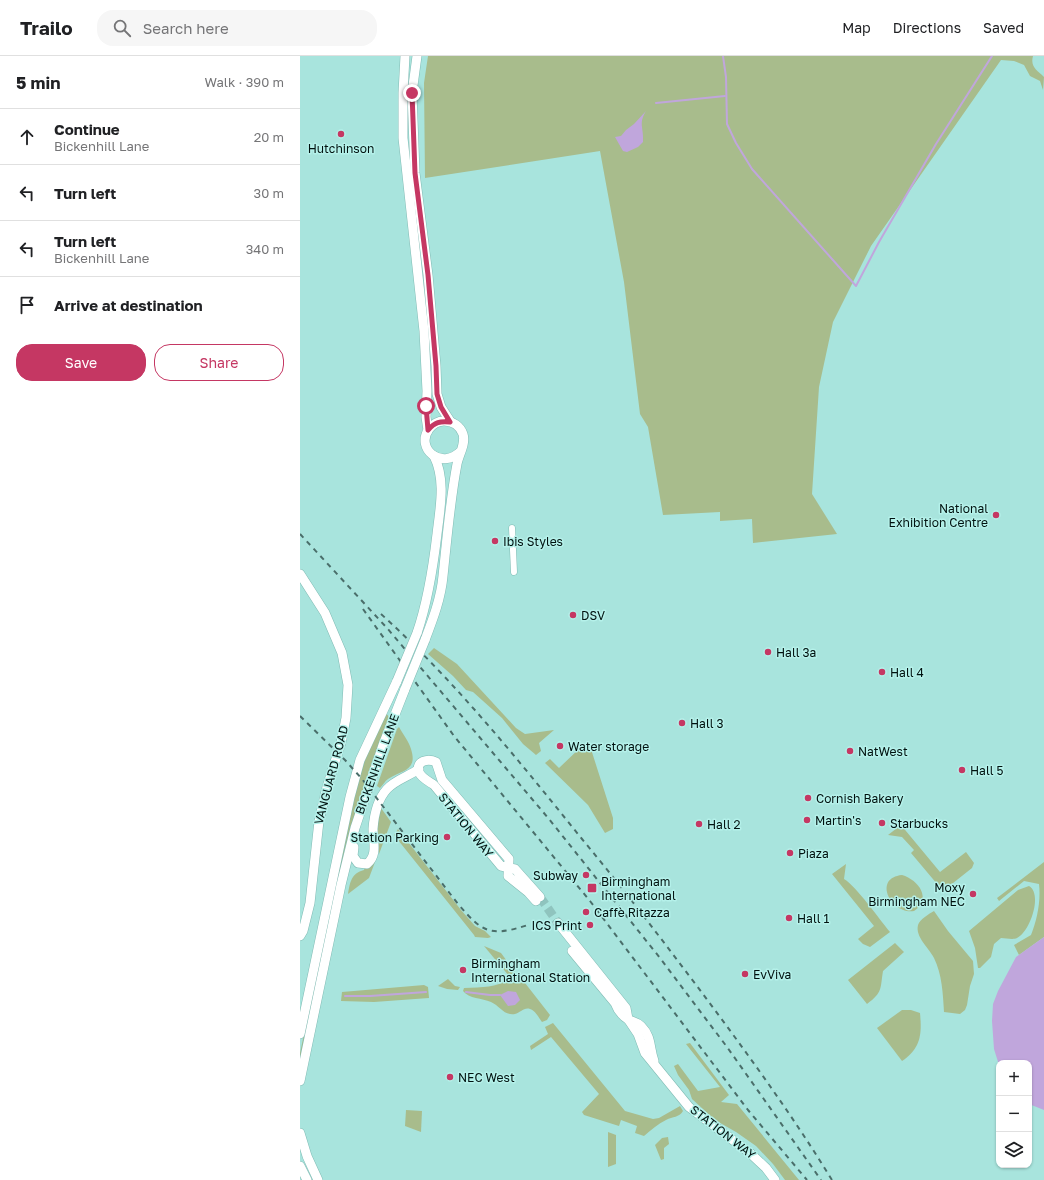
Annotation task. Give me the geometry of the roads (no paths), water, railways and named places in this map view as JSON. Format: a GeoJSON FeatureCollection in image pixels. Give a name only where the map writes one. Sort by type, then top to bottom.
{"type":"FeatureCollection","features":[{"type":"Feature","properties":{"kind":"main road"},"geometry":{"type":"LineString","coordinates":[[405,56],[403,138],[424,332],[427,391],[426,417],[428,430],[426,443],[432,454],[442,459],[450,458],[461,451],[463,445],[463,434],[459,428],[450,422],[441,407],[437,394],[428,275],[415,173],[412,93],[417,56]]}},
{"type":"Feature","properties":{"kind":"main road"},"geometry":{"type":"LineString","coordinates":[[428,430],[433,424],[438,422],[450,422]]}},
{"type":"Feature","properties":{"kind":"main road","name":"BICKENHILL LANE"},"geometry":{"type":"LineString","coordinates":[[300,1081],[341,885],[355,828],[372,773],[434,616],[442,583],[451,496],[461,451]]}},
{"type":"Feature","properties":{"kind":"main road","name":"BICKENHILL LANE"},"geometry":{"type":"LineString","coordinates":[[300,1034],[350,797],[360,760],[396,682],[417,633],[424,612],[432,576],[442,484],[440,471],[432,454]]}},
{"type":"Feature","properties":{"kind":"main road","name":"VANGUARD ROAD"},"geometry":{"type":"LineString","coordinates":[[300,574],[325,614],[342,653],[348,685],[346,718],[341,743],[327,786],[319,821],[310,903],[300,941]]}},
{"type":"Feature","properties":{"kind":"main road"},"geometry":{"type":"LineString","coordinates":[[425,760],[432,760],[438,765],[438,773],[432,779],[425,778],[421,775],[419,769],[421,763],[425,760]]}},
{"type":"Feature","properties":{"kind":"main road"},"geometry":{"type":"LineString","coordinates":[[355,828],[353,856],[358,863],[366,864],[371,860],[374,853],[374,814],[379,800],[388,788],[419,769]]}},
{"type":"Feature","properties":{"kind":"main road","name":"STATION WAY"},"geometry":{"type":"LineString","coordinates":[[438,773],[442,780],[509,859],[508,868]]}},
{"type":"Feature","properties":{"kind":"main road","name":"STATION WAY"},"geometry":{"type":"LineString","coordinates":[[425,778],[434,785],[500,866],[515,869],[538,899]]}},
{"type":"Feature","properties":{"kind":"main road","name":"STATION WAY"},"geometry":{"type":"LineString","coordinates":[[556,925],[579,961],[615,1003],[618,1012],[628,1019],[638,1034],[645,1053],[689,1107],[750,1153],[766,1168],[775,1180]]}},
{"type":"Feature","properties":{"kind":"main road"},"geometry":{"type":"LineString","coordinates":[[300,1133],[306,1156],[318,1180]]}},
{"type":"Feature","properties":{"kind":"main road"},"geometry":{"type":"LineString","coordinates":[[300,1166],[307,1180]]}},
{"type":"Feature","properties":{"kind":"street"},"geometry":{"type":"LineString","coordinates":[[512,528],[514,572]]}},
{"type":"Feature","properties":{"kind":"waterway"},"geometry":{"type":"LineString","coordinates":[[723,56],[726,77],[727,124],[736,143],[752,169],[856,286],[879,242],[936,144],[992,56]]}},
{"type":"Feature","properties":{"kind":"waterway"},"geometry":{"type":"LineString","coordinates":[[656,103],[725,96]]}},
{"type":"Feature","properties":{"kind":"waterway"},"geometry":{"type":"LineString","coordinates":[[345,996],[370,996],[426,992]]}},
{"type":"Feature","properties":{"kind":"waterway"},"geometry":{"type":"LineString","coordinates":[[466,992],[500,995]]}},
{"type":"Feature","properties":{"kind":"tunnel"},"geometry":{"type":"LineString","coordinates":[[540,897],[558,923]]}},
{"type":"Feature","properties":{"kind":"railway"},"geometry":{"type":"LineString","coordinates":[[300,534],[387,628],[549,819],[660,958],[727,1047],[821,1180]]}},
{"type":"Feature","properties":{"kind":"railway"},"geometry":{"type":"LineString","coordinates":[[363,609],[454,736],[590,901],[748,1110],[807,1180]]}},
{"type":"Feature","properties":{"kind":"railway"},"geometry":{"type":"LineString","coordinates":[[381,614],[409,640],[486,723],[535,780],[612,875],[750,1057],[832,1180]]}},
{"type":"Feature","properties":{"kind":"railway"},"geometry":{"type":"LineString","coordinates":[[300,716],[345,760],[362,779],[458,904],[474,921],[481,927],[496,931],[505,931],[528,925]]}},
{"type":"Feature","properties":{"kind":"place","name":"Hutchinson"},"geometry":{"type":"Point","coordinates":[341,134]}},
{"type":"Feature","properties":{"kind":"place","name":"National Exhibition Centre"},"geometry":{"type":"Point","coordinates":[996,515]}},
{"type":"Feature","properties":{"kind":"place","name":"Ibis Styles"},"geometry":{"type":"Point","coordinates":[495,541]}},
{"type":"Feature","properties":{"kind":"place","name":"DSV"},"geometry":{"type":"Point","coordinates":[573,615]}},
{"type":"Feature","properties":{"kind":"place","name":"Hall 3a"},"geometry":{"type":"Point","coordinates":[768,652]}},
{"type":"Feature","properties":{"kind":"place","name":"Hall 4"},"geometry":{"type":"Point","coordinates":[882,672]}},
{"type":"Feature","properties":{"kind":"place","name":"Hall 3"},"geometry":{"type":"Point","coordinates":[682,723]}},
{"type":"Feature","properties":{"kind":"place","name":"Water storage"},"geometry":{"type":"Point","coordinates":[560,746]}},
{"type":"Feature","properties":{"kind":"place","name":"NatWest"},"geometry":{"type":"Point","coordinates":[850,751]}},
{"type":"Feature","properties":{"kind":"place","name":"Hall 5"},"geometry":{"type":"Point","coordinates":[962,770]}},
{"type":"Feature","properties":{"kind":"place","name":"Cornish Bakery"},"geometry":{"type":"Point","coordinates":[808,798]}},
{"type":"Feature","properties":{"kind":"place","name":"Martin's"},"geometry":{"type":"Point","coordinates":[807,820]}},
{"type":"Feature","properties":{"kind":"place","name":"Starbucks"},"geometry":{"type":"Point","coordinates":[882,823]}},
{"type":"Feature","properties":{"kind":"place","name":"Hall 2"},"geometry":{"type":"Point","coordinates":[699,824]}},
{"type":"Feature","properties":{"kind":"place","name":"Station Parking"},"geometry":{"type":"Point","coordinates":[447,837]}},
{"type":"Feature","properties":{"kind":"place","name":"Piaza"},"geometry":{"type":"Point","coordinates":[790,853]}},
{"type":"Feature","properties":{"kind":"place","name":"Subway"},"geometry":{"type":"Point","coordinates":[586,875]}},
{"type":"Feature","properties":{"kind":"place","name":"Birmingham International"},"geometry":{"type":"Point","coordinates":[592,888]}},
{"type":"Feature","properties":{"kind":"place","name":"Moxy Birmingham NEC"},"geometry":{"type":"Point","coordinates":[973,894]}},
{"type":"Feature","properties":{"kind":"place","name":"Caffè Ritazza"},"geometry":{"type":"Point","coordinates":[586,912]}},
{"type":"Feature","properties":{"kind":"place","name":"Hall 1"},"geometry":{"type":"Point","coordinates":[789,918]}},
{"type":"Feature","properties":{"kind":"place","name":"ICS Print"},"geometry":{"type":"Point","coordinates":[590,925]}},
{"type":"Feature","properties":{"kind":"place","name":"Birmingham International Station"},"geometry":{"type":"Point","coordinates":[463,970]}},
{"type":"Feature","properties":{"kind":"place","name":"EvViva"},"geometry":{"type":"Point","coordinates":[745,974]}},
{"type":"Feature","properties":{"kind":"place","name":"NEC West"},"geometry":{"type":"Point","coordinates":[450,1077]}}]}
